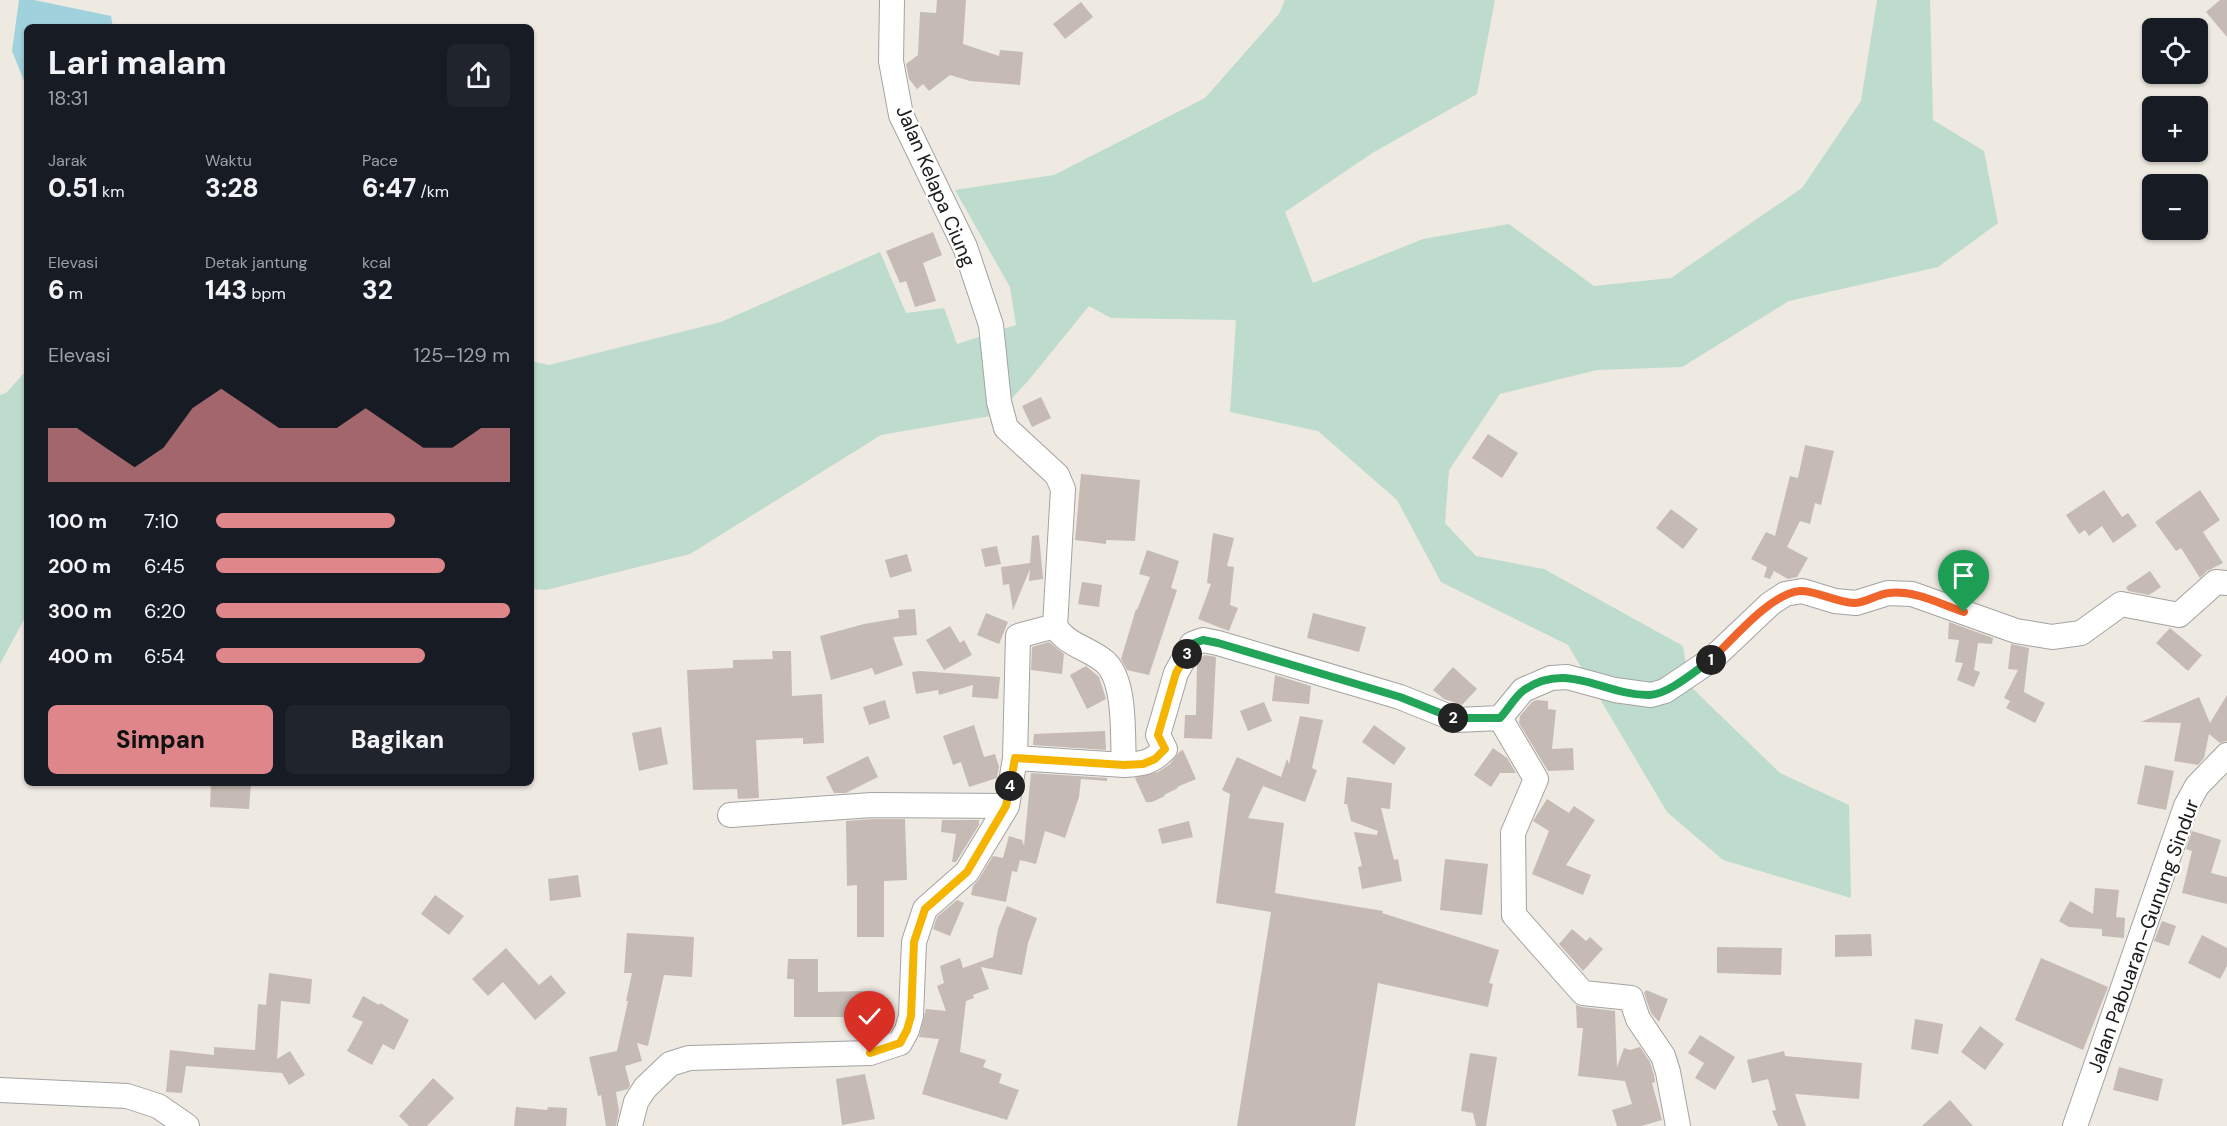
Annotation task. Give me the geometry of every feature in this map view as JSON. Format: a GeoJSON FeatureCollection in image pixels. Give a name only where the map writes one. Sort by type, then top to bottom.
{"type":"FeatureCollection","features":[{"type":"Feature","properties":{"kind":"street","name":"Jalan Kelapa Ciung"},"geometry":{"type":"LineString","coordinates":[[892,0],[891,61],[901,115],[965,247],[991,325],[999,402],[1006,428],[1057,475],[1063,489],[1055,626]]}},
{"type":"Feature","properties":{"kind":"street"},"geometry":{"type":"LineString","coordinates":[[1015,758],[1124,765],[1143,764],[1155,759],[1165,749],[1158,735],[1176,673],[1192,644],[1203,640],[1400,697],[1457,720],[1500,718],[1523,690],[1551,678],[1567,676],[1614,690],[1651,695],[1665,691],[1711,660],[1770,604],[1785,594],[1802,591],[1835,601],[1856,603],[1888,593],[1912,594],[2016,631],[2052,637],[2081,633],[2121,604],[2178,615],[2216,582],[2227,584]]}},
{"type":"Feature","properties":{"kind":"street"},"geometry":{"type":"LineString","coordinates":[[630,1126],[636,1102],[645,1088],[670,1064],[689,1058],[870,1053],[900,1043],[911,1016],[914,942],[925,909],[967,872],[1006,806],[1015,758],[1018,636],[1055,626],[1060,635],[1105,661],[1120,689],[1124,765]]}},
{"type":"Feature","properties":{"kind":"street"},"geometry":{"type":"LineString","coordinates":[[1500,718],[1536,779],[1513,833],[1514,915],[1583,993],[1631,998],[1638,1019],[1663,1056],[1678,1126]]}},
{"type":"Feature","properties":{"kind":"street","name":"Jalan Pabuaran–Gunung Sindur"},"geometry":{"type":"LineString","coordinates":[[2075,1126],[2186,806],[2197,786],[2227,755]]}},
{"type":"Feature","properties":{"kind":"street"},"geometry":{"type":"LineString","coordinates":[[730,815],[872,805],[1006,806]]}},
{"type":"Feature","properties":{"kind":"street"},"geometry":{"type":"LineString","coordinates":[[0,1090],[127,1096],[158,1106],[188,1126]]}},
{"type":"Feature","properties":{"kind":"green space"},"geometry":{"type":"Polygon","coordinates":[[[1285,0],[1495,0],[1477,94],[1374,152],[1285,212],[1313,283],[1423,239],[1509,224],[1594,286],[1671,278],[1802,188],[1861,101],[1877,0],[1930,0],[1933,120],[1984,151],[1998,223],[1938,267],[1789,301],[1682,367],[1597,370],[1500,394],[1449,470],[1445,523],[1476,556],[1544,569],[1683,646],[1689,685],[1780,773],[1849,805],[1851,898],[1723,860],[1667,812],[1568,645],[1441,582],[1397,500],[1318,431],[1230,412],[1236,320],[1111,318],[1089,306],[1028,381],[996,415],[881,435],[690,554],[546,590],[534,589],[534,362],[549,365],[721,322],[880,252],[906,313],[944,308],[957,344],[1016,325],[1010,287],[955,190],[1054,175],[1205,98],[1279,14],[1285,0]]]}},
{"type":"Feature","properties":{"kind":"green space"},"geometry":{"type":"Polygon","coordinates":[[[24,373],[24,620],[0,664],[0,395],[6,393],[24,373]]]}},
{"type":"Feature","properties":{"kind":"water"},"geometry":{"type":"Polygon","coordinates":[[[19,0],[34,0],[111,16],[112,24],[24,24],[24,81],[12,51],[19,0]]]}},
{"type":"Feature","properties":{"kind":"building"},"geometry":{"type":"Polygon","coordinates":[[[937,0],[966,0],[963,44],[999,56],[1000,50],[1023,52],[1020,85],[970,81],[950,75],[929,91],[923,84],[917,89],[909,79],[906,64],[918,55],[920,12],[936,13],[937,0]]]}},
{"type":"Feature","properties":{"kind":"building"},"geometry":{"type":"Polygon","coordinates":[[[2220,0],[2227,0],[2227,37],[2206,12],[2220,0]]]}},
{"type":"Feature","properties":{"kind":"building"},"geometry":{"type":"Polygon","coordinates":[[[1081,2],[1093,17],[1065,39],[1053,24],[1081,2]]]}},
{"type":"Feature","properties":{"kind":"building"},"geometry":{"type":"Polygon","coordinates":[[[933,232],[942,255],[923,263],[936,301],[915,307],[906,281],[900,283],[886,251],[933,232]]]}},
{"type":"Feature","properties":{"kind":"building"},"geometry":{"type":"Polygon","coordinates":[[[1041,397],[1051,418],[1032,427],[1022,406],[1041,397]]]}},
{"type":"Feature","properties":{"kind":"building"},"geometry":{"type":"Polygon","coordinates":[[[1488,434],[1518,453],[1502,478],[1472,458],[1488,434]]]}},
{"type":"Feature","properties":{"kind":"building"},"geometry":{"type":"Polygon","coordinates":[[[1805,445],[1834,451],[1821,505],[1815,503],[1810,524],[1800,521],[1787,547],[1808,558],[1797,577],[1788,579],[1774,571],[1770,579],[1764,577],[1767,567],[1751,559],[1766,532],[1775,536],[1790,476],[1798,478],[1805,445]]]}},
{"type":"Feature","properties":{"kind":"building"},"geometry":{"type":"Polygon","coordinates":[[[1081,474],[1140,480],[1135,541],[1106,540],[1106,544],[1075,540],[1081,474]]]}},
{"type":"Feature","properties":{"kind":"building"},"geometry":{"type":"Polygon","coordinates":[[[2104,490],[2122,517],[2128,513],[2137,526],[2113,543],[2102,526],[2089,536],[2085,530],[2079,534],[2066,515],[2104,490]]]}},
{"type":"Feature","properties":{"kind":"building"},"geometry":{"type":"Polygon","coordinates":[[[2200,490],[2220,520],[2203,532],[2223,563],[2207,571],[2200,578],[2181,548],[2176,551],[2155,522],[2200,490]]]}},
{"type":"Feature","properties":{"kind":"building"},"geometry":{"type":"Polygon","coordinates":[[[1671,509],[1698,529],[1683,549],[1656,528],[1671,509]]]}},
{"type":"Feature","properties":{"kind":"building"},"geometry":{"type":"Polygon","coordinates":[[[1213,533],[1234,538],[1227,566],[1234,567],[1230,605],[1238,608],[1229,631],[1198,619],[1211,584],[1207,583],[1213,533]]]}},
{"type":"Feature","properties":{"kind":"building"},"geometry":{"type":"Polygon","coordinates":[[[1039,535],[1043,579],[1029,581],[1030,569],[1013,610],[1009,584],[1003,585],[1001,567],[1030,563],[1032,536],[1039,535]]]}},
{"type":"Feature","properties":{"kind":"building"},"geometry":{"type":"Polygon","coordinates":[[[997,546],[1001,564],[985,567],[981,549],[997,546]]]}},
{"type":"Feature","properties":{"kind":"building"},"geometry":{"type":"Polygon","coordinates":[[[1147,550],[1179,561],[1171,588],[1177,590],[1149,675],[1127,670],[1121,659],[1136,609],[1150,577],[1139,574],[1147,550]]]}},
{"type":"Feature","properties":{"kind":"building"},"geometry":{"type":"Polygon","coordinates":[[[907,554],[912,571],[890,578],[885,560],[907,554]]]}},
{"type":"Feature","properties":{"kind":"building"},"geometry":{"type":"Polygon","coordinates":[[[2150,571],[2161,587],[2149,595],[2128,591],[2126,587],[2150,571]]]}},
{"type":"Feature","properties":{"kind":"building"},"geometry":{"type":"Polygon","coordinates":[[[1082,582],[1102,585],[1099,607],[1078,604],[1082,582]]]}},
{"type":"Feature","properties":{"kind":"building"},"geometry":{"type":"Polygon","coordinates":[[[915,609],[917,635],[893,637],[903,665],[875,675],[872,668],[831,680],[820,636],[864,624],[899,618],[898,610],[915,609]]]}},
{"type":"Feature","properties":{"kind":"building"},"geometry":{"type":"Polygon","coordinates":[[[986,613],[1008,622],[999,644],[977,635],[986,613]]]}},
{"type":"Feature","properties":{"kind":"building"},"geometry":{"type":"Polygon","coordinates":[[[1313,613],[1366,627],[1359,652],[1307,638],[1313,613]]]}},
{"type":"Feature","properties":{"kind":"building"},"geometry":{"type":"Polygon","coordinates":[[[1949,622],[1993,638],[1992,644],[1978,643],[1974,670],[1980,672],[1974,687],[1957,680],[1963,663],[1955,662],[1959,640],[1948,639],[1949,622]]]}},
{"type":"Feature","properties":{"kind":"building"},"geometry":{"type":"Polygon","coordinates":[[[950,626],[960,643],[964,640],[972,655],[944,670],[926,640],[950,626]]]}},
{"type":"Feature","properties":{"kind":"building"},"geometry":{"type":"Polygon","coordinates":[[[2170,628],[2202,655],[2188,671],[2156,643],[2170,628]]]}},
{"type":"Feature","properties":{"kind":"building"},"geometry":{"type":"Polygon","coordinates":[[[1049,642],[1064,654],[1062,674],[1031,670],[1032,647],[1049,642]]]}},
{"type":"Feature","properties":{"kind":"building"},"geometry":{"type":"Polygon","coordinates":[[[2011,644],[2029,648],[2024,692],[2045,703],[2035,723],[2006,708],[2010,701],[2004,698],[2018,670],[2008,669],[2011,644]]]}},
{"type":"Feature","properties":{"kind":"building"},"geometry":{"type":"Polygon","coordinates":[[[772,651],[791,651],[792,696],[822,694],[824,743],[803,744],[803,738],[756,740],[759,798],[738,799],[737,789],[693,790],[687,670],[733,668],[733,660],[773,659],[772,651]]]}},
{"type":"Feature","properties":{"kind":"building"},"geometry":{"type":"Polygon","coordinates":[[[1204,655],[1216,657],[1212,739],[1184,738],[1185,715],[1196,715],[1197,664],[1204,655]]]}},
{"type":"Feature","properties":{"kind":"building"},"geometry":{"type":"Polygon","coordinates":[[[1086,666],[1099,677],[1106,699],[1087,709],[1070,675],[1086,666]]]}},
{"type":"Feature","properties":{"kind":"building"},"geometry":{"type":"Polygon","coordinates":[[[1453,667],[1477,689],[1462,705],[1444,699],[1433,690],[1453,667]]]}},
{"type":"Feature","properties":{"kind":"building"},"geometry":{"type":"Polygon","coordinates":[[[912,672],[1000,677],[998,699],[972,697],[973,685],[939,695],[938,690],[916,694],[912,672]]]}},
{"type":"Feature","properties":{"kind":"building"},"geometry":{"type":"Polygon","coordinates":[[[1275,675],[1311,686],[1309,704],[1272,701],[1275,675]]]}},
{"type":"Feature","properties":{"kind":"building"},"geometry":{"type":"Polygon","coordinates":[[[2227,695],[2227,741],[2220,743],[2209,734],[2204,758],[2198,765],[2174,761],[2181,723],[2141,722],[2199,697],[2210,723],[2227,695]]]}},
{"type":"Feature","properties":{"kind":"building"},"geometry":{"type":"Polygon","coordinates":[[[885,700],[890,718],[869,725],[863,707],[885,700]]]}},
{"type":"Feature","properties":{"kind":"building"},"geometry":{"type":"Polygon","coordinates":[[[1536,700],[1548,701],[1548,709],[1556,710],[1552,749],[1573,748],[1574,770],[1548,771],[1519,723],[1520,716],[1536,700]]]}},
{"type":"Feature","properties":{"kind":"building"},"geometry":{"type":"Polygon","coordinates":[[[1264,702],[1272,721],[1248,731],[1240,711],[1264,702]]]}},
{"type":"Feature","properties":{"kind":"building"},"geometry":{"type":"Polygon","coordinates":[[[1300,716],[1323,720],[1312,768],[1317,770],[1305,802],[1263,786],[1248,818],[1284,823],[1275,893],[1383,911],[1382,913],[1499,950],[1489,983],[1493,984],[1488,1007],[1378,983],[1355,1126],[1237,1126],[1271,912],[1216,903],[1230,794],[1222,790],[1237,757],[1281,777],[1287,759],[1289,764],[1300,716]]]}},
{"type":"Feature","properties":{"kind":"building"},"geometry":{"type":"Polygon","coordinates":[[[974,725],[984,757],[995,754],[999,767],[997,778],[969,787],[961,762],[953,765],[943,736],[974,725]]]}},
{"type":"Feature","properties":{"kind":"building"},"geometry":{"type":"Polygon","coordinates":[[[1374,725],[1406,748],[1394,765],[1362,742],[1374,725]]]}},
{"type":"Feature","properties":{"kind":"building"},"geometry":{"type":"Polygon","coordinates":[[[661,727],[668,764],[639,771],[632,733],[661,727]]]}},
{"type":"Feature","properties":{"kind":"building"},"geometry":{"type":"Polygon","coordinates":[[[1105,731],[1106,750],[1033,745],[1034,734],[1105,731]]]}},
{"type":"Feature","properties":{"kind":"building"},"geometry":{"type":"Polygon","coordinates":[[[1493,748],[1507,758],[1516,773],[1500,773],[1491,787],[1474,775],[1493,748]]]}},
{"type":"Feature","properties":{"kind":"building"},"geometry":{"type":"Polygon","coordinates":[[[1183,750],[1196,779],[1152,802],[1146,802],[1135,778],[1158,772],[1170,764],[1183,750]]]}},
{"type":"Feature","properties":{"kind":"building"},"geometry":{"type":"Polygon","coordinates":[[[868,756],[878,777],[846,793],[834,793],[826,777],[868,756]]]}},
{"type":"Feature","properties":{"kind":"building"},"geometry":{"type":"Polygon","coordinates":[[[2145,765],[2174,771],[2166,810],[2137,804],[2145,765]]]}},
{"type":"Feature","properties":{"kind":"building"},"geometry":{"type":"Polygon","coordinates":[[[1031,773],[1107,778],[1107,781],[1081,779],[1079,797],[1065,838],[1045,831],[1036,864],[1020,860],[1017,872],[1012,871],[1006,902],[971,895],[973,886],[993,856],[1003,858],[1009,836],[1022,840],[1024,846],[1031,773]]]}},
{"type":"Feature","properties":{"kind":"building"},"geometry":{"type":"Polygon","coordinates":[[[1347,777],[1392,783],[1390,809],[1381,808],[1394,860],[1398,859],[1402,881],[1362,889],[1358,867],[1362,866],[1354,832],[1377,835],[1378,831],[1351,821],[1347,804],[1344,804],[1347,777]]]}},
{"type":"Feature","properties":{"kind":"building"},"geometry":{"type":"Polygon","coordinates":[[[211,786],[251,786],[249,809],[210,807],[211,786]]]}},
{"type":"Feature","properties":{"kind":"building"},"geometry":{"type":"Polygon","coordinates":[[[1547,799],[1569,813],[1574,806],[1595,820],[1566,865],[1591,875],[1583,895],[1532,874],[1549,831],[1533,821],[1547,799]]]}},
{"type":"Feature","properties":{"kind":"building"},"geometry":{"type":"Polygon","coordinates":[[[905,819],[907,880],[884,881],[884,937],[857,937],[857,885],[847,886],[846,821],[905,819]]]}},
{"type":"Feature","properties":{"kind":"building"},"geometry":{"type":"Polygon","coordinates":[[[942,820],[979,820],[979,825],[956,862],[952,862],[956,834],[941,832],[942,820]]]}},
{"type":"Feature","properties":{"kind":"building"},"geometry":{"type":"Polygon","coordinates":[[[1189,821],[1193,837],[1162,844],[1158,829],[1189,821]]]}},
{"type":"Feature","properties":{"kind":"building"},"geometry":{"type":"Polygon","coordinates":[[[2192,831],[2221,840],[2211,873],[2227,877],[2227,904],[2182,893],[2192,851],[2186,849],[2192,831]]]}},
{"type":"Feature","properties":{"kind":"building"},"geometry":{"type":"Polygon","coordinates":[[[1445,859],[1488,864],[1482,915],[1440,910],[1445,859]]]}},
{"type":"Feature","properties":{"kind":"building"},"geometry":{"type":"Polygon","coordinates":[[[578,875],[581,897],[550,901],[548,879],[578,875]]]}},
{"type":"Feature","properties":{"kind":"building"},"geometry":{"type":"Polygon","coordinates":[[[2095,888],[2119,890],[2116,917],[2125,918],[2124,938],[2102,936],[2102,929],[2069,927],[2059,921],[2070,901],[2093,914],[2095,888]]]}},
{"type":"Feature","properties":{"kind":"building"},"geometry":{"type":"Polygon","coordinates":[[[435,895],[464,916],[449,935],[421,914],[435,895]]]}},
{"type":"Feature","properties":{"kind":"building"},"geometry":{"type":"Polygon","coordinates":[[[957,900],[964,903],[950,936],[933,929],[937,917],[957,900]]]}},
{"type":"Feature","properties":{"kind":"building"},"geometry":{"type":"Polygon","coordinates":[[[1007,906],[1037,918],[1028,943],[1022,975],[981,967],[989,989],[973,995],[974,998],[966,1001],[960,1052],[986,1060],[983,1067],[1002,1074],[999,1083],[1019,1090],[1007,1120],[922,1094],[939,1039],[919,1037],[926,1009],[946,1011],[937,986],[944,983],[940,966],[960,958],[963,968],[993,957],[998,929],[1007,906]]]}},
{"type":"Feature","properties":{"kind":"building"},"geometry":{"type":"Polygon","coordinates":[[[2162,921],[2176,926],[2169,946],[2154,941],[2162,921]]]}},
{"type":"Feature","properties":{"kind":"building"},"geometry":{"type":"Polygon","coordinates":[[[1572,929],[1586,941],[1590,937],[1603,949],[1583,971],[1559,944],[1572,929]]]}},
{"type":"Feature","properties":{"kind":"building"},"geometry":{"type":"Polygon","coordinates":[[[627,933],[694,937],[692,977],[664,975],[648,1046],[637,1043],[642,1061],[625,1066],[630,1085],[628,1089],[616,1092],[619,1111],[616,1126],[606,1126],[601,1095],[598,1096],[589,1057],[617,1051],[632,973],[624,973],[627,933]]]}},
{"type":"Feature","properties":{"kind":"building"},"geometry":{"type":"Polygon","coordinates":[[[1871,934],[1872,956],[1835,957],[1835,935],[1871,934]]]}},
{"type":"Feature","properties":{"kind":"building"},"geometry":{"type":"Polygon","coordinates":[[[2202,935],[2227,948],[2227,966],[2220,979],[2188,963],[2202,935]]]}},
{"type":"Feature","properties":{"kind":"building"},"geometry":{"type":"Polygon","coordinates":[[[1717,947],[1782,948],[1781,975],[1717,973],[1717,947]]]}},
{"type":"Feature","properties":{"kind":"building"},"geometry":{"type":"Polygon","coordinates":[[[506,948],[539,985],[551,975],[566,993],[535,1020],[503,982],[488,996],[472,979],[506,948]]]}},
{"type":"Feature","properties":{"kind":"building"},"geometry":{"type":"Polygon","coordinates":[[[2041,958],[2108,987],[2083,1050],[2015,1020],[2041,958]]]}},
{"type":"Feature","properties":{"kind":"building"},"geometry":{"type":"Polygon","coordinates":[[[788,959],[818,959],[818,992],[869,991],[869,1017],[794,1017],[794,979],[787,979],[788,959]]]}},
{"type":"Feature","properties":{"kind":"building"},"geometry":{"type":"Polygon","coordinates":[[[269,973],[312,979],[310,1004],[281,1001],[277,1059],[290,1051],[305,1075],[289,1085],[282,1073],[186,1066],[182,1093],[166,1092],[170,1050],[214,1055],[214,1047],[255,1050],[258,1004],[266,1005],[269,973]]]}},
{"type":"Feature","properties":{"kind":"building"},"geometry":{"type":"Polygon","coordinates":[[[1646,990],[1668,999],[1659,1022],[1651,1013],[1644,993],[1646,990]]]}},
{"type":"Feature","properties":{"kind":"building"},"geometry":{"type":"Polygon","coordinates":[[[363,996],[409,1020],[394,1050],[383,1044],[372,1065],[347,1051],[363,1022],[352,1017],[363,996]]]}},
{"type":"Feature","properties":{"kind":"building"},"geometry":{"type":"Polygon","coordinates":[[[1576,1005],[1615,1011],[1617,1067],[1624,1048],[1630,1050],[1640,1047],[1650,1062],[1654,1075],[1655,1082],[1652,1083],[1662,1120],[1641,1126],[1617,1126],[1612,1110],[1632,1104],[1625,1081],[1578,1076],[1583,1028],[1577,1028],[1576,1005]]]}},
{"type":"Feature","properties":{"kind":"building"},"geometry":{"type":"Polygon","coordinates":[[[1915,1019],[1943,1024],[1938,1054],[1911,1049],[1915,1019]]]}},
{"type":"Feature","properties":{"kind":"building"},"geometry":{"type":"Polygon","coordinates":[[[1980,1026],[2004,1044],[1985,1070],[1961,1052],[1980,1026]]]}},
{"type":"Feature","properties":{"kind":"building"},"geometry":{"type":"Polygon","coordinates":[[[1700,1035],[1735,1057],[1715,1090],[1695,1078],[1704,1063],[1688,1053],[1700,1035]]]}},
{"type":"Feature","properties":{"kind":"building"},"geometry":{"type":"Polygon","coordinates":[[[1784,1051],[1785,1056],[1862,1063],[1859,1099],[1795,1094],[1806,1126],[1778,1126],[1772,1111],[1776,1110],[1768,1079],[1752,1083],[1747,1060],[1784,1051]]]}},
{"type":"Feature","properties":{"kind":"building"},"geometry":{"type":"Polygon","coordinates":[[[1470,1053],[1497,1057],[1486,1126],[1476,1126],[1473,1113],[1461,1111],[1470,1053]]]}},
{"type":"Feature","properties":{"kind":"building"},"geometry":{"type":"Polygon","coordinates":[[[2119,1067],[2163,1079],[2158,1101],[2113,1090],[2119,1067]]]}},
{"type":"Feature","properties":{"kind":"building"},"geometry":{"type":"Polygon","coordinates":[[[865,1074],[875,1119],[842,1125],[836,1079],[865,1074]]]}},
{"type":"Feature","properties":{"kind":"building"},"geometry":{"type":"Polygon","coordinates":[[[433,1078],[454,1098],[427,1126],[409,1126],[399,1116],[433,1078]]]}},
{"type":"Feature","properties":{"kind":"building"},"geometry":{"type":"Polygon","coordinates":[[[1950,1100],[1973,1126],[1922,1126],[1950,1100]]]}},
{"type":"Feature","properties":{"kind":"building"},"geometry":{"type":"Polygon","coordinates":[[[516,1107],[547,1110],[548,1107],[567,1108],[566,1126],[514,1126],[516,1107]]]}},
{"type":"Feature","properties":{"kind":"route"},"geometry":{"type":"LineString","coordinates":[[870,1053],[900,1043],[907,1030],[911,1016],[914,942],[925,909],[967,872],[1006,806],[1015,758],[1124,765],[1143,764],[1155,759],[1165,749],[1158,735],[1176,673],[1192,644],[1203,640],[1218,643],[1400,697],[1457,720],[1500,718],[1523,690],[1551,678],[1567,676],[1614,690],[1651,695],[1665,691],[1711,660],[1770,604],[1785,594],[1802,591],[1835,601],[1856,603],[1888,593],[1912,594],[1964,612]]}}]}
